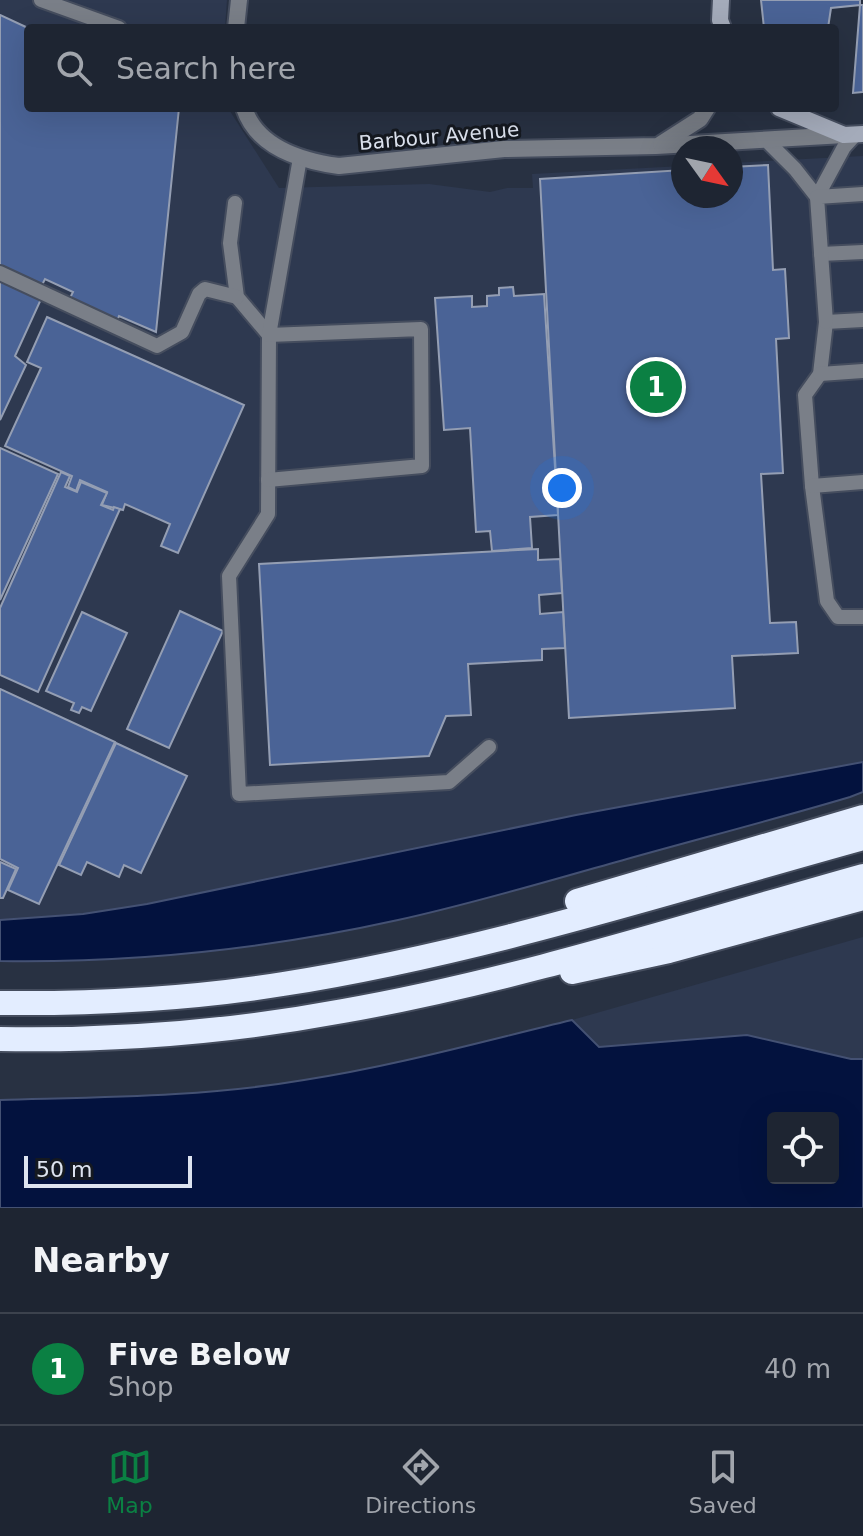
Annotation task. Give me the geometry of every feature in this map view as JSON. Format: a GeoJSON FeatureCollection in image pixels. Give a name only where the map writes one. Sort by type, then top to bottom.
{"type":"FeatureCollection","features":[{"type":"Feature","properties":{"kind":"highway"},"geometry":{"type":"LineString","coordinates":[[407,961],[574,901],[863,817]]}},
{"type":"Feature","properties":{"kind":"highway"},"geometry":{"type":"LineString","coordinates":[[0,1003],[97,1002],[218,993],[280,985],[407,961],[539,928],[863,838]]}},
{"type":"Feature","properties":{"kind":"highway"},"geometry":{"type":"LineString","coordinates":[[415,997],[863,876]]}},
{"type":"Feature","properties":{"kind":"highway"},"geometry":{"type":"LineString","coordinates":[[0,1039],[98,1038],[222,1029],[330,1014],[586,970],[669,951],[863,898]]}},
{"type":"Feature","properties":{"kind":"street"},"geometry":{"type":"LineString","coordinates":[[236,24],[239,0]]}},
{"type":"Feature","properties":{"kind":"street"},"geometry":{"type":"LineString","coordinates":[[721,0],[721,24]]}},
{"type":"Feature","properties":{"kind":"street","name":"Barbour Avenue"},"geometry":{"type":"LineString","coordinates":[[246,112],[264,138],[300,158],[339,166],[504,149],[656,146],[854,134]]}},
{"type":"Feature","properties":{"kind":"street"},"geometry":{"type":"LineString","coordinates":[[656,146],[691,126],[703,112]]}},
{"type":"Feature","properties":{"kind":"street"},"geometry":{"type":"LineString","coordinates":[[791,112],[854,134]]}},
{"type":"Feature","properties":{"kind":"lane"},"geometry":{"type":"LineString","coordinates":[[41,0],[108,24]]}},
{"type":"Feature","properties":{"kind":"lane"},"geometry":{"type":"LineString","coordinates":[[854,134],[817,197],[826,322],[820,374],[805,395],[812,486],[827,601],[838,617],[863,617]]}},
{"type":"Feature","properties":{"kind":"lane"},"geometry":{"type":"LineString","coordinates":[[766,140],[817,197]]}},
{"type":"Feature","properties":{"kind":"lane"},"geometry":{"type":"LineString","coordinates":[[300,158],[269,335],[268,514],[229,576],[239,794],[449,782],[489,747]]}},
{"type":"Feature","properties":{"kind":"lane"},"geometry":{"type":"LineString","coordinates":[[817,197],[863,194]]}},
{"type":"Feature","properties":{"kind":"lane"},"geometry":{"type":"LineString","coordinates":[[235,203],[230,243],[237,297],[269,335]]}},
{"type":"Feature","properties":{"kind":"lane"},"geometry":{"type":"LineString","coordinates":[[821,254],[863,252]]}},
{"type":"Feature","properties":{"kind":"lane"},"geometry":{"type":"LineString","coordinates":[[0,273],[157,346],[182,332],[199,294],[205,289],[237,297]]}},
{"type":"Feature","properties":{"kind":"lane"},"geometry":{"type":"LineString","coordinates":[[826,322],[863,320]]}},
{"type":"Feature","properties":{"kind":"lane"},"geometry":{"type":"LineString","coordinates":[[268,480],[422,466],[421,329],[269,335]]}},
{"type":"Feature","properties":{"kind":"lane"},"geometry":{"type":"LineString","coordinates":[[820,374],[863,371]]}},
{"type":"Feature","properties":{"kind":"lane"},"geometry":{"type":"LineString","coordinates":[[812,486],[863,482]]}},
{"type":"Feature","properties":{"kind":"shaded area"},"geometry":{"type":"Polygon","coordinates":[[[0,0],[227,0],[225,24],[24,24],[24,112],[231,112],[279,188],[429,184],[490,192],[507,188],[533,188],[532,174],[671,167],[671,208],[743,208],[743,162],[863,156],[863,762],[576,815],[147,904],[83,914],[0,920],[0,0]]]}},
{"type":"Feature","properties":{"kind":"shaded area"},"geometry":{"type":"Polygon","coordinates":[[[863,937],[863,1059],[851,1059],[747,1035],[599,1047],[572,1020],[863,937]]]}},
{"type":"Feature","properties":{"kind":"water"},"geometry":{"type":"Polygon","coordinates":[[[863,762],[863,792],[850,797],[427,913],[299,939],[200,952],[100,960],[0,961],[0,920],[83,914],[147,904],[576,815],[863,762]]]}},
{"type":"Feature","properties":{"kind":"water"},"geometry":{"type":"Polygon","coordinates":[[[572,1020],[599,1047],[747,1035],[851,1059],[863,1059],[863,1208],[0,1208],[0,1100],[229,1090],[338,1074],[572,1020]]]}},
{"type":"Feature","properties":{"kind":"building"},"geometry":{"type":"Polygon","coordinates":[[[761,0],[860,0],[860,5],[831,8],[829,24],[764,24],[761,0]]]}},
{"type":"Feature","properties":{"kind":"building"},"geometry":{"type":"Polygon","coordinates":[[[860,5],[863,5],[863,92],[853,93],[860,5]]]}},
{"type":"Feature","properties":{"kind":"building"},"geometry":{"type":"Polygon","coordinates":[[[0,15],[24,26],[24,112],[179,112],[156,332],[119,316],[117,321],[69,300],[73,292],[45,279],[42,285],[0,266],[0,15]]]}},
{"type":"Feature","properties":{"kind":"building"},"geometry":{"type":"Polygon","coordinates":[[[768,165],[773,270],[785,269],[789,338],[776,339],[783,473],[761,474],[770,623],[796,622],[798,653],[732,656],[735,708],[569,718],[540,179],[671,171],[671,208],[743,208],[743,166],[768,165]]]}},
{"type":"Feature","properties":{"kind":"building"},"geometry":{"type":"Polygon","coordinates":[[[0,278],[42,297],[15,356],[26,365],[0,420],[0,278]]]}},
{"type":"Feature","properties":{"kind":"building"},"geometry":{"type":"Polygon","coordinates":[[[513,287],[514,296],[544,294],[558,515],[530,517],[532,548],[492,551],[490,531],[476,532],[470,428],[444,430],[435,298],[472,296],[472,307],[487,306],[487,296],[499,295],[499,288],[513,287]]]}},
{"type":"Feature","properties":{"kind":"building"},"geometry":{"type":"Polygon","coordinates":[[[47,317],[244,405],[178,553],[161,546],[170,524],[125,504],[123,510],[102,505],[107,492],[80,480],[76,491],[68,487],[72,476],[5,446],[41,368],[27,362],[47,317]]]}},
{"type":"Feature","properties":{"kind":"building"},"geometry":{"type":"Polygon","coordinates":[[[0,448],[58,474],[0,600],[0,448]]]}},
{"type":"Feature","properties":{"kind":"building"},"geometry":{"type":"Polygon","coordinates":[[[61,472],[70,476],[65,487],[77,492],[81,482],[107,493],[101,505],[113,510],[114,507],[120,509],[38,692],[0,675],[0,608],[61,472]]]}},
{"type":"Feature","properties":{"kind":"building"},"geometry":{"type":"Polygon","coordinates":[[[538,549],[538,560],[560,559],[562,593],[539,595],[540,614],[563,612],[565,648],[542,649],[542,660],[468,664],[471,715],[446,716],[429,756],[270,765],[259,564],[538,549]]]}},
{"type":"Feature","properties":{"kind":"building"},"geometry":{"type":"Polygon","coordinates":[[[180,611],[223,631],[169,748],[127,729],[180,611]]]}},
{"type":"Feature","properties":{"kind":"building"},"geometry":{"type":"Polygon","coordinates":[[[82,612],[127,633],[91,711],[82,707],[79,713],[71,710],[74,703],[46,691],[82,612]]]}},
{"type":"Feature","properties":{"kind":"building"},"geometry":{"type":"Polygon","coordinates":[[[0,689],[115,742],[39,904],[8,890],[18,868],[0,859],[0,689]]]}},
{"type":"Feature","properties":{"kind":"building"},"geometry":{"type":"Polygon","coordinates":[[[116,743],[187,776],[141,873],[124,865],[119,877],[87,862],[81,875],[59,865],[116,743]]]}},
{"type":"Feature","properties":{"kind":"building"},"geometry":{"type":"Polygon","coordinates":[[[0,862],[16,869],[3,898],[0,898],[0,862]]]}},
{"type":"Feature","properties":{"kind":"place","name":"Five Below"},"geometry":{"type":"Point","coordinates":[656,387]}}]}
